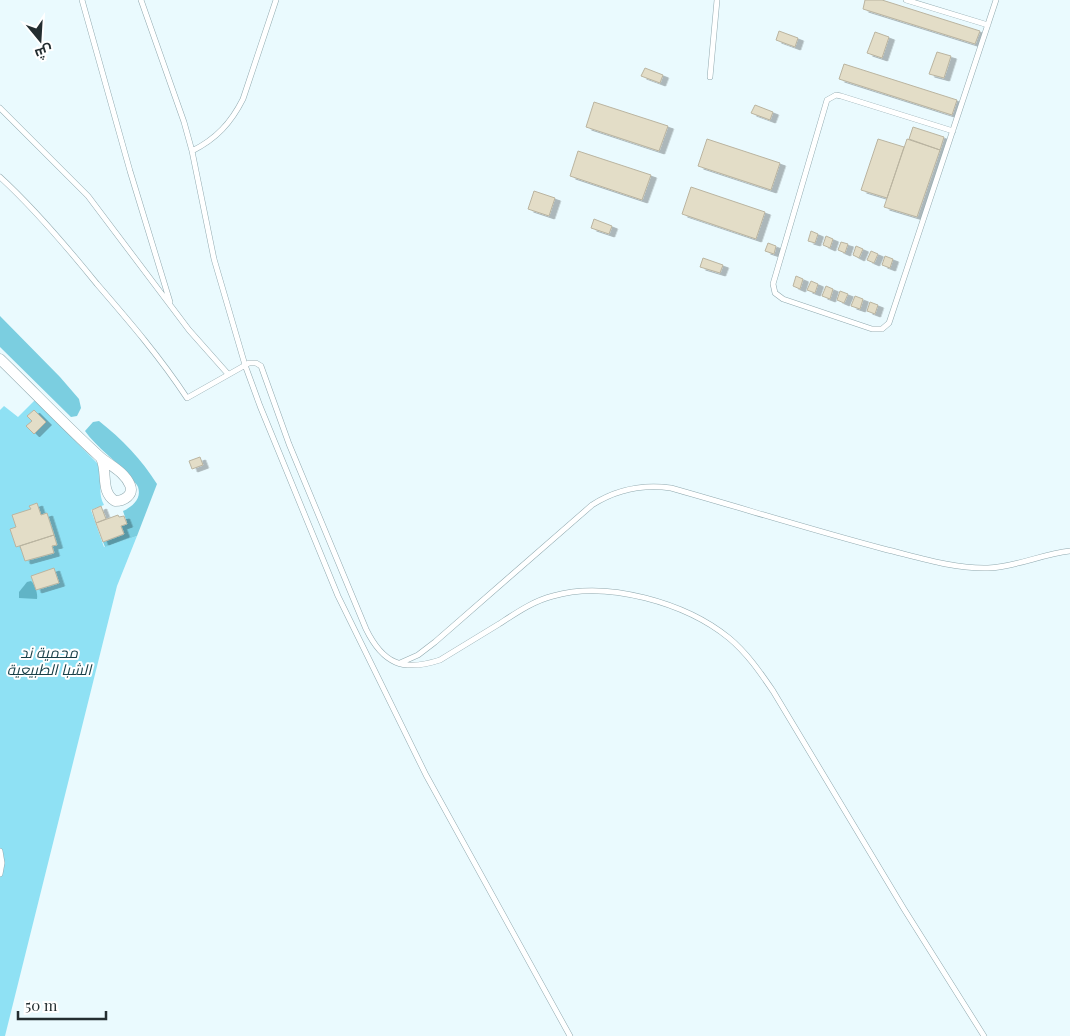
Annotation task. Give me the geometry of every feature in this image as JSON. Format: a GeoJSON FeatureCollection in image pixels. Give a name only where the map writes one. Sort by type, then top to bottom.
{"type":"FeatureCollection","features":[{"type":"Feature","properties":{"kind":"street"},"geometry":{"type":"LineString","coordinates":[[0,359],[101,458]]}},
{"type":"Feature","properties":{"kind":"lane"},"geometry":{"type":"LineString","coordinates":[[82,0],[130,171],[172,307]]}},
{"type":"Feature","properties":{"kind":"lane"},"geometry":{"type":"LineString","coordinates":[[141,0],[175,94],[192,152],[214,259],[245,365],[338,596],[370,664],[457,834],[570,1036]]}},
{"type":"Feature","properties":{"kind":"lane"},"geometry":{"type":"LineString","coordinates":[[192,152],[217,136],[236,113],[243,99],[276,0]]}},
{"type":"Feature","properties":{"kind":"lane"},"geometry":{"type":"LineString","coordinates":[[710,77],[717,0]]}},
{"type":"Feature","properties":{"kind":"lane"},"geometry":{"type":"LineString","coordinates":[[906,0],[988,25]]}},
{"type":"Feature","properties":{"kind":"lane"},"geometry":{"type":"LineString","coordinates":[[953,131],[842,96],[836,95],[827,100],[773,284],[775,293],[783,299],[872,329],[882,329],[886,326],[891,318],[953,131],[988,25],[996,0]]}},
{"type":"Feature","properties":{"kind":"lane"},"geometry":{"type":"LineString","coordinates":[[0,108],[88,196],[208,353],[228,374]]}},
{"type":"Feature","properties":{"kind":"lane"},"geometry":{"type":"LineString","coordinates":[[0,176],[68,249],[141,335],[187,398],[249,362],[261,366],[289,444],[366,629],[378,650],[388,658],[400,664],[413,666],[440,660],[532,604],[551,596],[571,591],[613,591],[668,604],[699,618],[728,638],[753,662],[773,691],[904,909],[984,1036]]}},
{"type":"Feature","properties":{"kind":"lane"},"geometry":{"type":"LineString","coordinates":[[400,664],[418,655],[435,642],[592,505],[606,496],[638,486],[671,488],[841,538],[937,562],[967,567],[989,568],[1010,565],[1070,550]]}},
{"type":"Feature","properties":{"kind":"lane"},"geometry":{"type":"LineString","coordinates":[[0,851],[2,864],[0,874]]}},
{"type":"Feature","properties":{"kind":"green space","name":"محمية ند الشبا الطبيعية"},"geometry":{"type":"Polygon","coordinates":[[[35,400],[97,463],[104,505],[91,510],[104,547],[137,536],[117,586],[5,1036],[0,1036],[0,410],[4,406],[18,417],[35,400]]]}},
{"type":"Feature","properties":{"kind":"shaded area"},"geometry":{"type":"Polygon","coordinates":[[[0,316],[79,399],[81,408],[77,416],[71,417],[0,347],[0,316]]]}},
{"type":"Feature","properties":{"kind":"shaded area"},"geometry":{"type":"Polygon","coordinates":[[[99,421],[131,450],[157,484],[137,536],[105,547],[103,542],[124,534],[121,526],[127,523],[123,511],[135,502],[139,491],[137,485],[126,472],[85,431],[93,422],[99,421]]]}},
{"type":"Feature","properties":{"kind":"shaded area"},"geometry":{"type":"Polygon","coordinates":[[[31,581],[36,589],[37,599],[19,598],[19,592],[27,582],[31,581]]]}},
{"type":"Feature","properties":{"kind":"building"},"geometry":{"type":"Polygon","coordinates":[[[865,0],[882,0],[980,31],[975,44],[863,9],[865,0]]]}},
{"type":"Feature","properties":{"kind":"building"},"geometry":{"type":"Polygon","coordinates":[[[779,31],[798,38],[795,47],[776,40],[779,31]]]}},
{"type":"Feature","properties":{"kind":"building"},"geometry":{"type":"Polygon","coordinates":[[[875,32],[889,37],[882,58],[867,53],[875,32]]]}},
{"type":"Feature","properties":{"kind":"building"},"geometry":{"type":"Polygon","coordinates":[[[937,52],[951,56],[944,78],[929,74],[937,52]]]}},
{"type":"Feature","properties":{"kind":"building"},"geometry":{"type":"Polygon","coordinates":[[[844,64],[957,100],[952,115],[839,79],[844,64]]]}},
{"type":"Feature","properties":{"kind":"building"},"geometry":{"type":"Polygon","coordinates":[[[645,68],[663,75],[660,83],[641,76],[645,68]]]}},
{"type":"Feature","properties":{"kind":"building"},"geometry":{"type":"Polygon","coordinates":[[[594,102],[668,126],[659,151],[586,127],[594,102]]]}},
{"type":"Feature","properties":{"kind":"building"},"geometry":{"type":"Polygon","coordinates":[[[755,105],[773,112],[770,120],[751,113],[755,105]]]}},
{"type":"Feature","properties":{"kind":"building"},"geometry":{"type":"Polygon","coordinates":[[[913,127],[944,137],[940,150],[909,139],[913,127]]]}},
{"type":"Feature","properties":{"kind":"building"},"geometry":{"type":"Polygon","coordinates":[[[707,139],[780,163],[771,190],[698,166],[707,139]]]}},
{"type":"Feature","properties":{"kind":"building"},"geometry":{"type":"Polygon","coordinates":[[[878,139],[904,147],[887,198],[861,190],[878,139]]]}},
{"type":"Feature","properties":{"kind":"building"},"geometry":{"type":"Polygon","coordinates":[[[907,139],[940,150],[917,217],[884,207],[907,139]]]}},
{"type":"Feature","properties":{"kind":"building"},"geometry":{"type":"Polygon","coordinates":[[[578,151],[651,175],[642,200],[570,176],[578,151]]]}},
{"type":"Feature","properties":{"kind":"building"},"geometry":{"type":"Polygon","coordinates":[[[691,187],[765,212],[756,239],[682,214],[691,187]]]}},
{"type":"Feature","properties":{"kind":"building"},"geometry":{"type":"Polygon","coordinates":[[[534,191],[555,198],[549,216],[528,209],[534,191]]]}},
{"type":"Feature","properties":{"kind":"building"},"geometry":{"type":"Polygon","coordinates":[[[594,219],[612,226],[609,234],[591,228],[594,219]]]}},
{"type":"Feature","properties":{"kind":"building"},"geometry":{"type":"Polygon","coordinates":[[[811,231],[818,234],[815,243],[808,241],[811,231]]]}},
{"type":"Feature","properties":{"kind":"building"},"geometry":{"type":"Polygon","coordinates":[[[826,236],[833,239],[830,248],[823,245],[826,236]]]}},
{"type":"Feature","properties":{"kind":"building"},"geometry":{"type":"Polygon","coordinates":[[[841,242],[848,244],[845,253],[838,250],[841,242]]]}},
{"type":"Feature","properties":{"kind":"building"},"geometry":{"type":"Polygon","coordinates":[[[768,243],[776,246],[774,254],[765,251],[768,243]]]}},
{"type":"Feature","properties":{"kind":"building"},"geometry":{"type":"Polygon","coordinates":[[[856,246],[863,249],[859,258],[853,255],[856,246]]]}},
{"type":"Feature","properties":{"kind":"building"},"geometry":{"type":"Polygon","coordinates":[[[871,251],[878,254],[874,263],[867,260],[871,251]]]}},
{"type":"Feature","properties":{"kind":"building"},"geometry":{"type":"Polygon","coordinates":[[[885,256],[893,259],[890,268],[882,265],[885,256]]]}},
{"type":"Feature","properties":{"kind":"building"},"geometry":{"type":"Polygon","coordinates":[[[703,258],[723,265],[720,273],[700,267],[703,258]]]}},
{"type":"Feature","properties":{"kind":"building"},"geometry":{"type":"Polygon","coordinates":[[[796,276],[803,279],[800,289],[793,286],[796,276]]]}},
{"type":"Feature","properties":{"kind":"building"},"geometry":{"type":"Polygon","coordinates":[[[811,281],[818,284],[815,293],[807,290],[811,281]]]}},
{"type":"Feature","properties":{"kind":"building"},"geometry":{"type":"Polygon","coordinates":[[[826,286],[833,289],[830,299],[822,296],[826,286]]]}},
{"type":"Feature","properties":{"kind":"building"},"geometry":{"type":"Polygon","coordinates":[[[840,291],[848,294],[844,303],[837,300],[840,291]]]}},
{"type":"Feature","properties":{"kind":"building"},"geometry":{"type":"Polygon","coordinates":[[[855,296],[863,299],[860,309],[851,306],[855,296]]]}},
{"type":"Feature","properties":{"kind":"building"},"geometry":{"type":"Polygon","coordinates":[[[870,302],[878,305],[875,314],[867,311],[870,302]]]}},
{"type":"Feature","properties":{"kind":"building"},"geometry":{"type":"Polygon","coordinates":[[[34,410],[46,422],[34,434],[26,426],[32,421],[27,416],[34,410]]]}},
{"type":"Feature","properties":{"kind":"building"},"geometry":{"type":"Polygon","coordinates":[[[200,457],[203,465],[192,469],[189,461],[200,457]]]}},
{"type":"Feature","properties":{"kind":"building"},"geometry":{"type":"Polygon","coordinates":[[[37,503],[41,515],[47,513],[54,535],[16,547],[10,529],[16,527],[12,515],[31,509],[29,506],[37,503]]]}},
{"type":"Feature","properties":{"kind":"building"},"geometry":{"type":"Polygon","coordinates":[[[101,506],[106,519],[96,523],[92,510],[101,506]]]}},
{"type":"Feature","properties":{"kind":"building"},"geometry":{"type":"Polygon","coordinates":[[[118,515],[119,517],[124,516],[127,524],[121,526],[124,534],[103,542],[96,523],[118,515]]]}},
{"type":"Feature","properties":{"kind":"building"},"geometry":{"type":"Polygon","coordinates":[[[54,535],[57,545],[52,546],[54,553],[25,561],[20,546],[54,535]]]}},
{"type":"Feature","properties":{"kind":"building"},"geometry":{"type":"Polygon","coordinates":[[[54,568],[59,583],[36,590],[31,576],[54,568]]]}}]}
